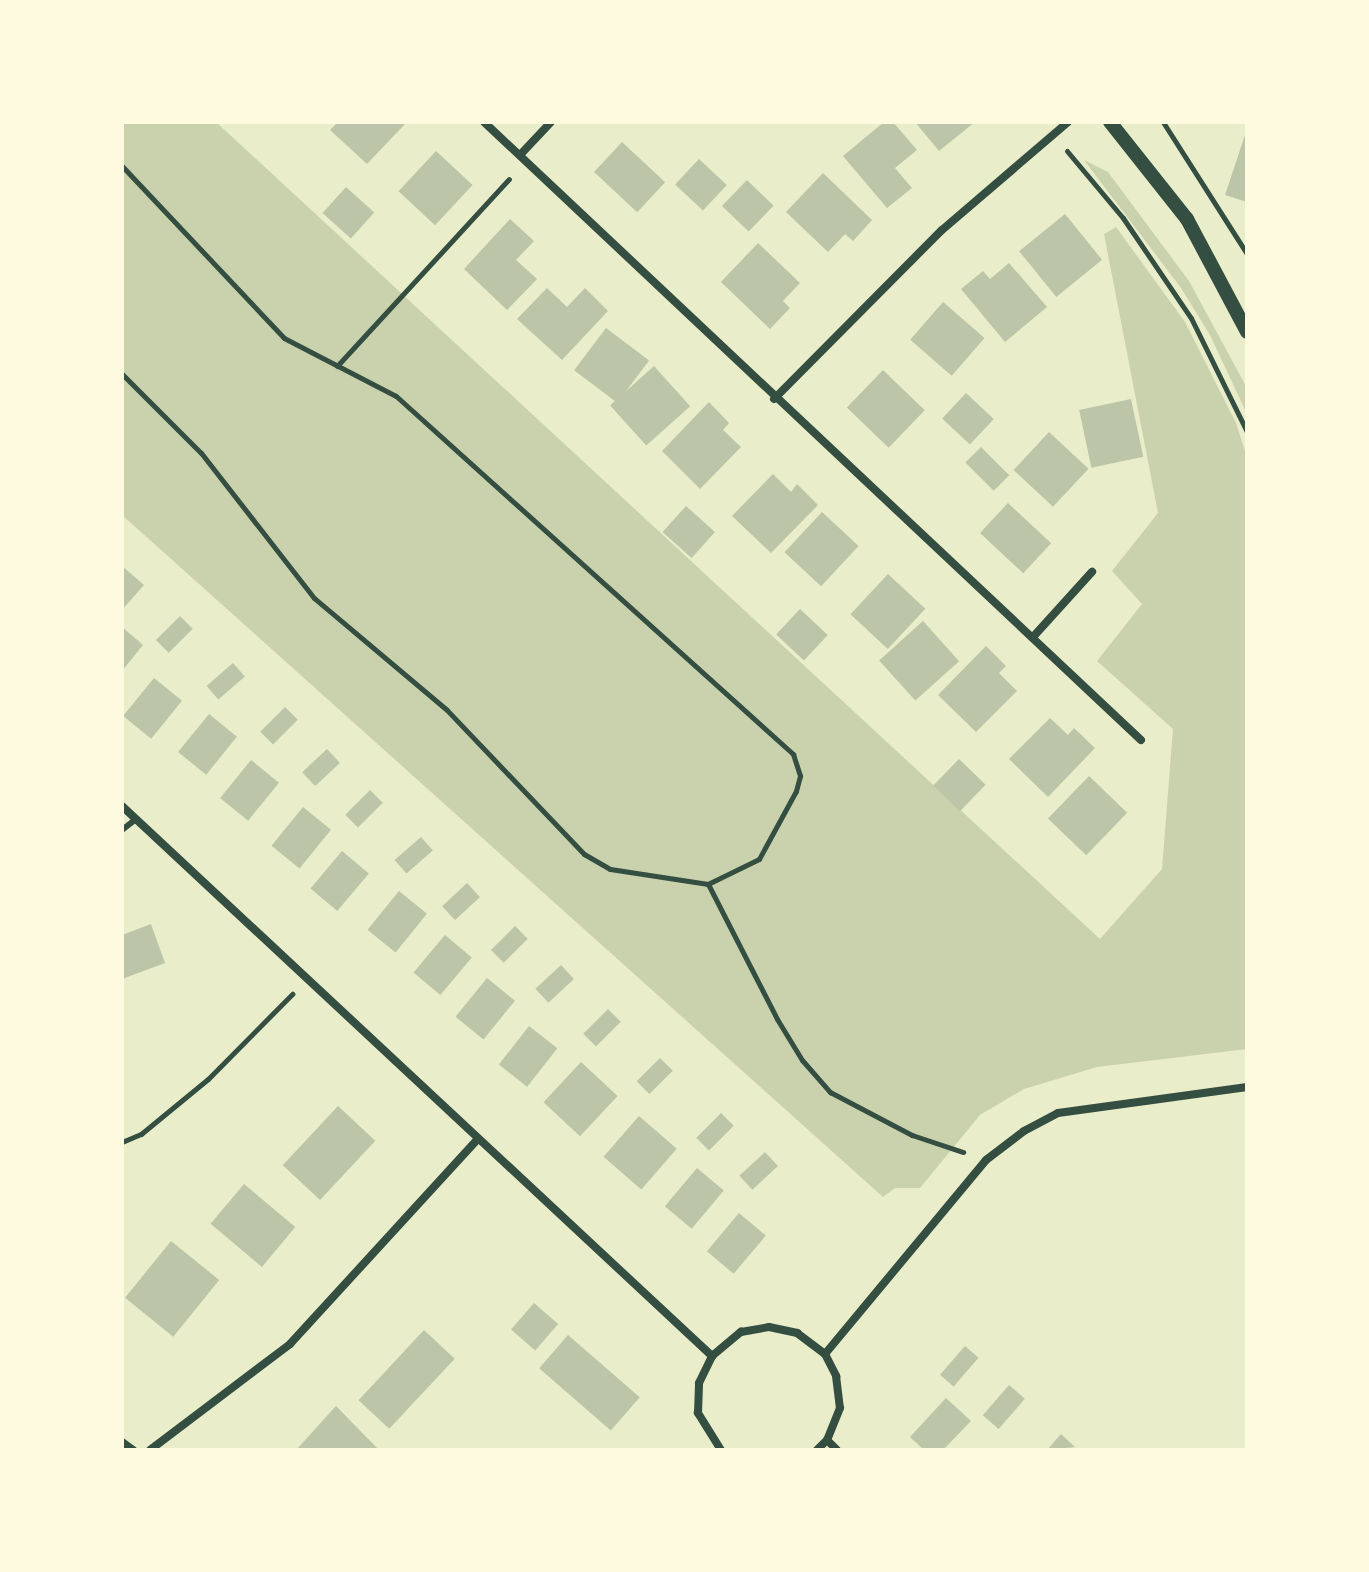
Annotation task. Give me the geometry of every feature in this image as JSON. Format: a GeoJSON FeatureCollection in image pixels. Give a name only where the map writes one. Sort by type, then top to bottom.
{"type":"FeatureCollection","features":[{"type":"Feature","properties":{"kind":"street"},"geometry":{"type":"LineString","coordinates":[[484,122],[774,399],[1141,740]]}},
{"type":"Feature","properties":{"kind":"street"},"geometry":{"type":"LineString","coordinates":[[523,158],[551,122]]}},
{"type":"Feature","properties":{"kind":"street"},"geometry":{"type":"LineString","coordinates":[[774,399],[942,230],[1068,122]]}},
{"type":"Feature","properties":{"kind":"street"},"geometry":{"type":"LineString","coordinates":[[1110,122],[1187,219],[1247,332]]}},
{"type":"Feature","properties":{"kind":"street"},"geometry":{"type":"LineString","coordinates":[[1033,637],[1092,572]]}},
{"type":"Feature","properties":{"kind":"street"},"geometry":{"type":"LineString","coordinates":[[122,806],[712,1356]]}},
{"type":"Feature","properties":{"kind":"street"},"geometry":{"type":"LineString","coordinates":[[825,1354],[986,1160],[1058,1113],[1247,1087]]}},
{"type":"Feature","properties":{"kind":"street"},"geometry":{"type":"LineString","coordinates":[[150,1450],[290,1344],[478,1139]]}},
{"type":"Feature","properties":{"kind":"street"},"geometry":{"type":"LineString","coordinates":[[721,1450],[698,1413],[699,1383],[712,1356],[741,1332],[769,1327],[797,1333],[825,1354],[836,1376],[840,1408],[827,1440],[817,1450]]}},
{"type":"Feature","properties":{"kind":"street"},"geometry":{"type":"LineString","coordinates":[[827,1440],[837,1450]]}},
{"type":"Feature","properties":{"kind":"street"},"geometry":{"type":"LineString","coordinates":[[122,1442],[133,1450]]}},
{"type":"Feature","properties":{"kind":"lane"},"geometry":{"type":"LineString","coordinates":[[122,830],[136,819]]}},
{"type":"Feature","properties":{"kind":"path"},"geometry":{"type":"LineString","coordinates":[[1163,122],[1247,254]]}},
{"type":"Feature","properties":{"kind":"path"},"geometry":{"type":"LineString","coordinates":[[1054,135],[1123,218],[1191,318],[1247,432]]}},
{"type":"Feature","properties":{"kind":"path"},"geometry":{"type":"LineString","coordinates":[[337,366],[523,158]]}},
{"type":"Feature","properties":{"kind":"path"},"geometry":{"type":"LineString","coordinates":[[122,166],[284,338],[396,396],[793,754],[800,776],[773,839],[741,872],[708,884],[610,869],[584,854],[447,710],[314,598],[201,453],[122,374]]}},
{"type":"Feature","properties":{"kind":"path"},"geometry":{"type":"LineString","coordinates":[[708,884],[777,1019],[802,1060],[830,1092],[912,1135],[986,1160]]}},
{"type":"Feature","properties":{"kind":"path"},"geometry":{"type":"LineString","coordinates":[[122,1142],[141,1134],[208,1079],[307,978]]}},
{"type":"Feature","properties":{"kind":"green space"},"geometry":{"type":"Polygon","coordinates":[[[122,122],[216,122],[1100,939],[1162,869],[1173,729],[1097,661],[1142,604],[1112,571],[1158,513],[1104,234],[1116,227],[1185,322],[1236,423],[1247,457],[1247,1049],[1097,1067],[1024,1089],[980,1115],[920,1188],[895,1188],[883,1197],[122,515],[122,122]]]}},
{"type":"Feature","properties":{"kind":"green space"},"geometry":{"type":"Polygon","coordinates":[[[1084,160],[1108,172],[1189,281],[1247,388],[1247,414],[1210,335],[1181,288],[1084,160]]]}},
{"type":"Feature","properties":{"kind":"building"},"geometry":{"type":"Polygon","coordinates":[[[338,122],[405,124],[367,164],[330,130],[338,122]]]}},
{"type":"Feature","properties":{"kind":"building"},"geometry":{"type":"Polygon","coordinates":[[[884,122],[893,122],[917,150],[895,168],[912,188],[887,208],[843,156],[884,122]]]}},
{"type":"Feature","properties":{"kind":"building"},"geometry":{"type":"Polygon","coordinates":[[[915,122],[975,122],[939,151],[915,122]]]}},
{"type":"Feature","properties":{"kind":"building"},"geometry":{"type":"Polygon","coordinates":[[[1247,132],[1247,202],[1225,195],[1247,132]]]}},
{"type":"Feature","properties":{"kind":"building"},"geometry":{"type":"Polygon","coordinates":[[[622,142],[665,182],[637,212],[594,172],[622,142]]]}},
{"type":"Feature","properties":{"kind":"building"},"geometry":{"type":"Polygon","coordinates":[[[436,151],[473,185],[435,225],[398,191],[436,151]]]}},
{"type":"Feature","properties":{"kind":"building"},"geometry":{"type":"Polygon","coordinates":[[[699,159],[727,185],[703,211],[675,185],[699,159]]]}},
{"type":"Feature","properties":{"kind":"building"},"geometry":{"type":"Polygon","coordinates":[[[823,173],[872,220],[853,241],[845,234],[828,252],[786,212],[823,173]]]}},
{"type":"Feature","properties":{"kind":"building"},"geometry":{"type":"Polygon","coordinates":[[[747,180],[774,206],[749,232],[722,206],[747,180]]]}},
{"type":"Feature","properties":{"kind":"building"},"geometry":{"type":"Polygon","coordinates":[[[346,187],[374,212],[351,238],[323,213],[346,187]]]}},
{"type":"Feature","properties":{"kind":"building"},"geometry":{"type":"Polygon","coordinates":[[[1065,214],[1102,260],[1056,297],[1019,251],[1065,214]]]}},
{"type":"Feature","properties":{"kind":"building"},"geometry":{"type":"Polygon","coordinates":[[[510,219],[534,241],[516,260],[537,279],[507,310],[464,269],[510,219]]]}},
{"type":"Feature","properties":{"kind":"building"},"geometry":{"type":"Polygon","coordinates":[[[758,243],[800,283],[783,301],[790,308],[770,329],[721,282],[758,243]]]}},
{"type":"Feature","properties":{"kind":"building"},"geometry":{"type":"Polygon","coordinates":[[[1009,263],[1047,307],[1005,342],[961,289],[983,271],[990,279],[1009,263]]]}},
{"type":"Feature","properties":{"kind":"building"},"geometry":{"type":"Polygon","coordinates":[[[547,288],[567,307],[585,288],[608,311],[562,360],[517,319],[547,288]]]}},
{"type":"Feature","properties":{"kind":"building"},"geometry":{"type":"Polygon","coordinates":[[[943,302],[985,338],[952,376],[910,340],[943,302]]]}},
{"type":"Feature","properties":{"kind":"building"},"geometry":{"type":"Polygon","coordinates":[[[606,328],[649,360],[617,403],[574,370],[606,328]]]}},
{"type":"Feature","properties":{"kind":"building"},"geometry":{"type":"Polygon","coordinates":[[[654,366],[690,406],[646,446],[610,405],[654,366]]]}},
{"type":"Feature","properties":{"kind":"building"},"geometry":{"type":"Polygon","coordinates":[[[883,370],[925,410],[889,448],[847,407],[883,370]]]}},
{"type":"Feature","properties":{"kind":"building"},"geometry":{"type":"Polygon","coordinates":[[[966,393],[994,419],[970,445],[942,419],[966,393]]]}},
{"type":"Feature","properties":{"kind":"building"},"geometry":{"type":"Polygon","coordinates":[[[1131,399],[1143,457],[1091,468],[1079,410],[1131,399]]]}},
{"type":"Feature","properties":{"kind":"building"},"geometry":{"type":"Polygon","coordinates":[[[709,402],[729,423],[723,430],[741,447],[700,489],[662,451],[709,402]]]}},
{"type":"Feature","properties":{"kind":"building"},"geometry":{"type":"Polygon","coordinates":[[[1049,432],[1088,469],[1053,507],[1014,470],[1049,432]]]}},
{"type":"Feature","properties":{"kind":"building"},"geometry":{"type":"Polygon","coordinates":[[[981,447],[1009,475],[994,491],[965,463],[981,447]]]}},
{"type":"Feature","properties":{"kind":"building"},"geometry":{"type":"Polygon","coordinates":[[[773,474],[791,492],[797,484],[818,505],[771,553],[732,516],[773,474]]]}},
{"type":"Feature","properties":{"kind":"building"},"geometry":{"type":"Polygon","coordinates":[[[1008,503],[1051,543],[1023,573],[980,533],[1008,503]]]}},
{"type":"Feature","properties":{"kind":"building"},"geometry":{"type":"Polygon","coordinates":[[[686,506],[715,532],[692,558],[663,532],[686,506]]]}},
{"type":"Feature","properties":{"kind":"building"},"geometry":{"type":"Polygon","coordinates":[[[822,512],[859,546],[821,586],[784,552],[822,512]]]}},
{"type":"Feature","properties":{"kind":"building"},"geometry":{"type":"Polygon","coordinates":[[[122,566],[144,585],[122,610],[122,566]]]}},
{"type":"Feature","properties":{"kind":"building"},"geometry":{"type":"Polygon","coordinates":[[[888,574],[925,609],[888,649],[850,614],[888,574]]]}},
{"type":"Feature","properties":{"kind":"building"},"geometry":{"type":"Polygon","coordinates":[[[800,609],[828,635],[804,661],[776,635],[800,609]]]}},
{"type":"Feature","properties":{"kind":"building"},"geometry":{"type":"Polygon","coordinates":[[[180,616],[193,629],[169,653],[156,640],[180,616]]]}},
{"type":"Feature","properties":{"kind":"building"},"geometry":{"type":"Polygon","coordinates":[[[923,621],[959,661],[915,701],[879,660],[923,621]]]}},
{"type":"Feature","properties":{"kind":"building"},"geometry":{"type":"Polygon","coordinates":[[[122,627],[143,645],[122,671],[122,627]]]}},
{"type":"Feature","properties":{"kind":"building"},"geometry":{"type":"Polygon","coordinates":[[[986,646],[1006,666],[999,673],[1017,691],[976,732],[938,695],[986,646]]]}},
{"type":"Feature","properties":{"kind":"building"},"geometry":{"type":"Polygon","coordinates":[[[233,663],[245,677],[218,700],[207,686],[233,663]]]}},
{"type":"Feature","properties":{"kind":"building"},"geometry":{"type":"Polygon","coordinates":[[[154,678],[182,701],[151,739],[123,716],[154,678]]]}},
{"type":"Feature","properties":{"kind":"building"},"geometry":{"type":"Polygon","coordinates":[[[285,707],[298,720],[273,744],[260,732],[285,707]]]}},
{"type":"Feature","properties":{"kind":"building"},"geometry":{"type":"Polygon","coordinates":[[[209,714],[237,737],[206,775],[178,752],[209,714]]]}},
{"type":"Feature","properties":{"kind":"building"},"geometry":{"type":"Polygon","coordinates":[[[1050,718],[1068,735],[1074,728],[1095,748],[1048,797],[1009,759],[1050,718]]]}},
{"type":"Feature","properties":{"kind":"building"},"geometry":{"type":"Polygon","coordinates":[[[327,749],[340,763],[315,786],[302,772],[327,749]]]}},
{"type":"Feature","properties":{"kind":"building"},"geometry":{"type":"Polygon","coordinates":[[[959,759],[986,785],[960,811],[933,786],[959,759]]]}},
{"type":"Feature","properties":{"kind":"building"},"geometry":{"type":"Polygon","coordinates":[[[251,760],[279,783],[248,821],[220,798],[251,760]]]}},
{"type":"Feature","properties":{"kind":"building"},"geometry":{"type":"Polygon","coordinates":[[[1089,776],[1127,813],[1086,855],[1048,818],[1089,776]]]}},
{"type":"Feature","properties":{"kind":"building"},"geometry":{"type":"Polygon","coordinates":[[[370,790],[383,803],[358,827],[345,815],[370,790]]]}},
{"type":"Feature","properties":{"kind":"building"},"geometry":{"type":"Polygon","coordinates":[[[303,807],[331,830],[300,869],[272,846],[303,807]]]}},
{"type":"Feature","properties":{"kind":"building"},"geometry":{"type":"Polygon","coordinates":[[[421,837],[433,851],[406,874],[395,860],[421,837]]]}},
{"type":"Feature","properties":{"kind":"building"},"geometry":{"type":"Polygon","coordinates":[[[342,851],[369,873],[337,911],[311,889],[342,851]]]}},
{"type":"Feature","properties":{"kind":"building"},"geometry":{"type":"Polygon","coordinates":[[[467,883],[480,897],[455,920],[442,906],[467,883]]]}},
{"type":"Feature","properties":{"kind":"building"},"geometry":{"type":"Polygon","coordinates":[[[399,891],[427,914],[396,953],[368,930],[399,891]]]}},
{"type":"Feature","properties":{"kind":"building"},"geometry":{"type":"Polygon","coordinates":[[[151,924],[165,963],[122,979],[122,935],[151,924]]]}},
{"type":"Feature","properties":{"kind":"building"},"geometry":{"type":"Polygon","coordinates":[[[515,926],[528,939],[504,963],[491,950],[515,926]]]}},
{"type":"Feature","properties":{"kind":"building"},"geometry":{"type":"Polygon","coordinates":[[[445,935],[472,957],[440,995],[414,973],[445,935]]]}},
{"type":"Feature","properties":{"kind":"building"},"geometry":{"type":"Polygon","coordinates":[[[561,965],[574,979],[548,1003],[535,989],[561,965]]]}},
{"type":"Feature","properties":{"kind":"building"},"geometry":{"type":"Polygon","coordinates":[[[487,978],[515,1001],[484,1040],[456,1017],[487,978]]]}},
{"type":"Feature","properties":{"kind":"building"},"geometry":{"type":"Polygon","coordinates":[[[608,1009],[621,1022],[596,1046],[583,1034],[608,1009]]]}},
{"type":"Feature","properties":{"kind":"building"},"geometry":{"type":"Polygon","coordinates":[[[529,1026],[557,1048],[527,1087],[499,1065],[529,1026]]]}},
{"type":"Feature","properties":{"kind":"building"},"geometry":{"type":"Polygon","coordinates":[[[660,1058],[673,1071],[649,1094],[637,1081],[660,1058]]]}},
{"type":"Feature","properties":{"kind":"building"},"geometry":{"type":"Polygon","coordinates":[[[581,1062],[618,1096],[580,1136],[543,1102],[581,1062]]]}},
{"type":"Feature","properties":{"kind":"building"},"geometry":{"type":"Polygon","coordinates":[[[338,1106],[375,1141],[320,1200],[283,1165],[338,1106]]]}},
{"type":"Feature","properties":{"kind":"building"},"geometry":{"type":"Polygon","coordinates":[[[721,1113],[734,1126],[709,1150],[696,1138],[721,1113]]]}},
{"type":"Feature","properties":{"kind":"building"},"geometry":{"type":"Polygon","coordinates":[[[639,1116],[677,1149],[641,1190],[604,1157],[639,1116]]]}},
{"type":"Feature","properties":{"kind":"building"},"geometry":{"type":"Polygon","coordinates":[[[765,1152],[778,1166],[752,1190],[739,1176],[765,1152]]]}},
{"type":"Feature","properties":{"kind":"building"},"geometry":{"type":"Polygon","coordinates":[[[697,1168],[724,1190],[692,1229],[665,1206],[697,1168]]]}},
{"type":"Feature","properties":{"kind":"building"},"geometry":{"type":"Polygon","coordinates":[[[244,1184],[295,1227],[262,1267],[211,1224],[244,1184]]]}},
{"type":"Feature","properties":{"kind":"building"},"geometry":{"type":"Polygon","coordinates":[[[739,1213],[766,1235],[734,1274],[707,1251],[739,1213]]]}},
{"type":"Feature","properties":{"kind":"building"},"geometry":{"type":"Polygon","coordinates":[[[171,1241],[219,1280],[173,1337],[125,1298],[171,1241]]]}},
{"type":"Feature","properties":{"kind":"building"},"geometry":{"type":"Polygon","coordinates":[[[534,1303],[558,1324],[535,1350],[511,1329],[534,1303]]]}},
{"type":"Feature","properties":{"kind":"building"},"geometry":{"type":"Polygon","coordinates":[[[424,1330],[455,1359],[389,1429],[359,1400],[424,1330]]]}},
{"type":"Feature","properties":{"kind":"building"},"geometry":{"type":"Polygon","coordinates":[[[568,1335],[640,1397],[611,1431],[539,1368],[568,1335]]]}},
{"type":"Feature","properties":{"kind":"building"},"geometry":{"type":"Polygon","coordinates":[[[965,1346],[979,1358],[954,1386],[940,1375],[965,1346]]]}},
{"type":"Feature","properties":{"kind":"building"},"geometry":{"type":"Polygon","coordinates":[[[1009,1385],[1025,1399],[999,1429],[983,1415],[1009,1385]]]}},
{"type":"Feature","properties":{"kind":"building"},"geometry":{"type":"Polygon","coordinates":[[[946,1398],[971,1421],[943,1450],[924,1450],[910,1437],[946,1398]]]}},
{"type":"Feature","properties":{"kind":"building"},"geometry":{"type":"Polygon","coordinates":[[[336,1406],[379,1450],[296,1450],[336,1406]]]}},
{"type":"Feature","properties":{"kind":"building"},"geometry":{"type":"Polygon","coordinates":[[[1061,1434],[1075,1447],[1047,1450],[1061,1434]]]}}]}
